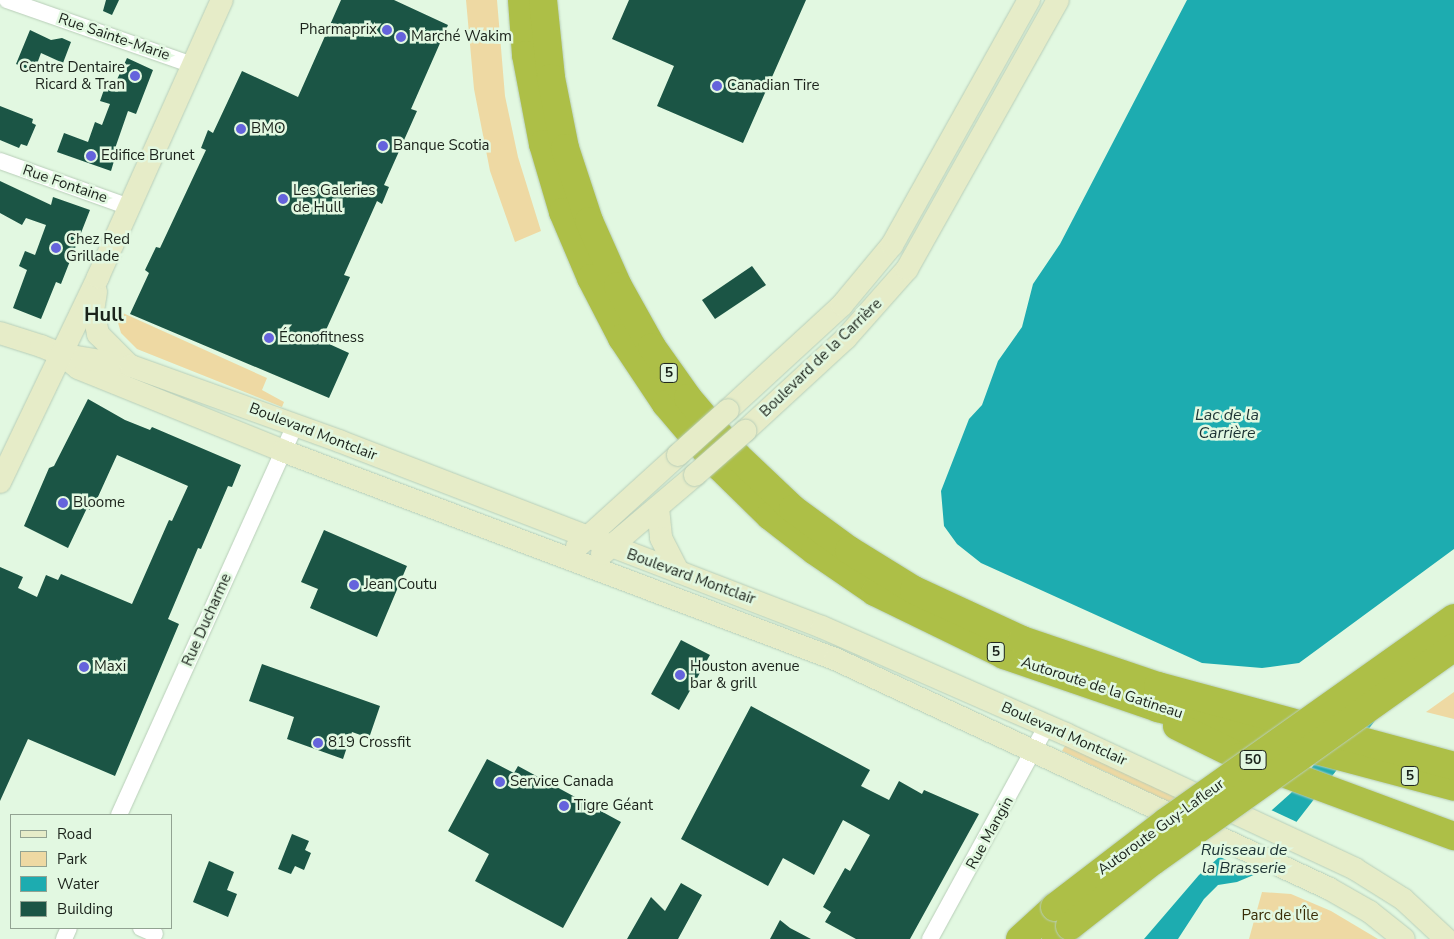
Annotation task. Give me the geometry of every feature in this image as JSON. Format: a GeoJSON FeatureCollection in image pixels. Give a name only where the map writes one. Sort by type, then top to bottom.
{"type":"FeatureCollection","features":[{"type":"Feature","properties":{"kind":"highway","name":"Autoroute de la Gatineau"},"geometry":{"type":"LineString","coordinates":[[522,0],[526,55],[540,130],[554,185],[576,244],[622,338],[656,391],[691,435],[770,516],[815,552],[875,592],[987,648],[1108,693],[1301,736],[1374,755],[1454,766]]}},
{"type":"Feature","properties":{"kind":"highway","name":"Autoroute de la Gatineau"},"geometry":{"type":"LineString","coordinates":[[543,0],[550,69],[562,131],[579,193],[602,252],[631,311],[669,373],[714,430],[751,470],[834,540],[898,581],[960,614],[1092,666],[1301,736],[1353,739],[1374,755],[1454,787]]}},
{"type":"Feature","properties":{"kind":"highway","name":"Autoroute Guy-Lafleur"},"geometry":{"type":"LineString","coordinates":[[1060,924],[1166,822],[1454,618]]}},
{"type":"Feature","properties":{"kind":"highway","name":"Autoroute Guy-Lafleur"},"geometry":{"type":"LineString","coordinates":[[1020,939],[1060,924],[1153,861],[1454,647]]}},
{"type":"Feature","properties":{"kind":"highway"},"geometry":{"type":"LineString","coordinates":[[1108,693],[1270,768],[1449,835]]}},
{"type":"Feature","properties":{"kind":"highway"},"geometry":{"type":"LineString","coordinates":[[1353,739],[1454,749]]}},
{"type":"Feature","properties":{"kind":"main road"},"geometry":{"type":"LineString","coordinates":[[0,482],[98,277],[222,0]]}},
{"type":"Feature","properties":{"kind":"main road","name":"Boulevard de la Carrière"},"geometry":{"type":"LineString","coordinates":[[577,561],[586,538],[842,305],[887,251],[1029,0]]}},
{"type":"Feature","properties":{"kind":"main road","name":"Boulevard de la Carrière"},"geometry":{"type":"LineString","coordinates":[[577,561],[611,548],[658,508],[846,338],[907,269],[1058,0]]}},
{"type":"Feature","properties":{"kind":"main road"},"geometry":{"type":"LineString","coordinates":[[98,277],[93,310],[98,334],[106,345],[131,366]]}},
{"type":"Feature","properties":{"kind":"main road","name":"Boulevard Montclair"},"geometry":{"type":"LineString","coordinates":[[0,333],[61,354],[131,366],[295,425],[611,548],[822,626],[1047,725],[1223,807],[1380,884],[1421,913],[1446,939]]}},
{"type":"Feature","properties":{"kind":"main road","name":"Boulevard Montclair"},"geometry":{"type":"LineString","coordinates":[[61,354],[78,368],[283,451],[835,659],[1034,750],[1286,869],[1370,912],[1404,939]]}},
{"type":"Feature","properties":{"kind":"main road"},"geometry":{"type":"LineString","coordinates":[[658,508],[661,538],[678,572]]}},
{"type":"Feature","properties":{"kind":"street","name":"Rue Sainte-Marie"},"geometry":{"type":"LineString","coordinates":[[7,0],[193,65]]}},
{"type":"Feature","properties":{"kind":"street","name":"Rue Fontaine"},"geometry":{"type":"LineString","coordinates":[[0,161],[129,207]]}},
{"type":"Feature","properties":{"kind":"street","name":"Rue Ducharme"},"geometry":{"type":"LineString","coordinates":[[119,814],[295,425]]}},
{"type":"Feature","properties":{"kind":"street","name":"Rue Mangin"},"geometry":{"type":"LineString","coordinates":[[930,939],[1047,725]]}},
{"type":"Feature","properties":{"kind":"green space"},"geometry":{"type":"Polygon","coordinates":[[[466,0],[497,0],[505,96],[518,157],[541,231],[515,242],[490,171],[474,89],[466,0]]]}},
{"type":"Feature","properties":{"kind":"green space"},"geometry":{"type":"Polygon","coordinates":[[[114,309],[267,378],[262,390],[284,402],[282,407],[137,349],[121,333],[114,309]]]}},
{"type":"Feature","properties":{"kind":"green space"},"geometry":{"type":"Polygon","coordinates":[[[1454,692],[1454,719],[1426,712],[1454,692]]]}},
{"type":"Feature","properties":{"kind":"green space"},"geometry":{"type":"Polygon","coordinates":[[[1066,744],[1177,797],[1169,802],[1062,751],[1066,744]]]}},
{"type":"Feature","properties":{"kind":"green space","name":"Parc de l'Île"},"geometry":{"type":"Polygon","coordinates":[[[1262,892],[1291,894],[1331,911],[1378,939],[1249,939],[1262,892]]]}},
{"type":"Feature","properties":{"kind":"water","name":"Lac de la Carrière"},"geometry":{"type":"Polygon","coordinates":[[[1187,0],[1454,0],[1454,549],[1299,663],[1262,668],[1202,663],[981,563],[957,544],[944,526],[941,491],[969,419],[982,405],[998,361],[1022,327],[1033,284],[1060,244],[1187,0]]]}},
{"type":"Feature","properties":{"kind":"water","name":"Ruisseau de la Brasserie"},"geometry":{"type":"Polygon","coordinates":[[[1373,692],[1381,713],[1256,874],[1237,882],[1218,885],[1204,899],[1178,939],[1144,939],[1199,875],[1291,793],[1373,692]]]}},
{"type":"Feature","properties":{"kind":"pier"},"geometry":{"type":"Polygon","coordinates":[[[1269,809],[1299,823],[1258,875],[1218,856],[1269,809]]]}},
{"type":"Feature","properties":{"kind":"building"},"geometry":{"type":"Polygon","coordinates":[[[106,0],[119,0],[112,15],[103,11],[106,0]]]}},
{"type":"Feature","properties":{"kind":"building","name":"Les Galeries de Hull"},"geometry":{"type":"Polygon","coordinates":[[[341,0],[394,0],[448,25],[411,109],[417,111],[384,185],[389,187],[382,204],[377,201],[344,275],[350,277],[326,330],[331,333],[327,343],[349,353],[329,398],[130,314],[149,273],[145,270],[156,247],[160,248],[206,150],[201,148],[208,130],[213,133],[242,71],[298,97],[341,0]]]}},
{"type":"Feature","properties":{"kind":"building","name":"Canadian Tire"},"geometry":{"type":"Polygon","coordinates":[[[629,0],[806,0],[743,143],[657,106],[674,66],[612,39],[629,0]]]}},
{"type":"Feature","properties":{"kind":"building"},"geometry":{"type":"Polygon","coordinates":[[[30,30],[51,40],[62,38],[71,42],[63,63],[41,53],[34,72],[16,64],[30,30]]]}},
{"type":"Feature","properties":{"kind":"building"},"geometry":{"type":"Polygon","coordinates":[[[127,58],[153,70],[136,114],[128,111],[111,160],[114,161],[111,171],[57,152],[64,133],[88,142],[95,122],[102,125],[110,104],[100,101],[106,84],[114,86],[127,58]]]}},
{"type":"Feature","properties":{"kind":"building"},"geometry":{"type":"Polygon","coordinates":[[[0,106],[33,119],[32,123],[36,125],[27,146],[21,144],[19,148],[0,140],[0,106]]]}},
{"type":"Feature","properties":{"kind":"building"},"geometry":{"type":"Polygon","coordinates":[[[0,181],[51,205],[53,197],[90,210],[61,284],[56,282],[41,319],[13,308],[27,270],[19,266],[25,251],[35,255],[46,225],[26,218],[22,225],[0,213],[0,181]]]}},
{"type":"Feature","properties":{"kind":"building"},"geometry":{"type":"Polygon","coordinates":[[[752,266],[766,285],[715,319],[702,300],[752,266]]]}},
{"type":"Feature","properties":{"kind":"building"},"geometry":{"type":"Polygon","coordinates":[[[88,399],[125,420],[150,430],[152,427],[241,465],[232,487],[228,486],[201,549],[198,548],[168,619],[179,624],[115,776],[28,739],[0,801],[0,567],[23,577],[18,588],[37,597],[46,575],[58,580],[61,574],[132,604],[169,520],[172,521],[188,486],[117,455],[97,499],[94,498],[90,510],[87,508],[68,548],[24,526],[49,468],[54,466],[88,399]]]}},
{"type":"Feature","properties":{"kind":"building","name":"Jean Coutu"},"geometry":{"type":"Polygon","coordinates":[[[324,530],[407,566],[377,637],[310,608],[318,589],[301,582],[324,530]]]}},
{"type":"Feature","properties":{"kind":"building","name":"Houston avenue bar & grill"},"geometry":{"type":"Polygon","coordinates":[[[681,640],[710,655],[679,710],[651,694],[681,640]]]}},
{"type":"Feature","properties":{"kind":"building"},"geometry":{"type":"Polygon","coordinates":[[[262,664],[380,706],[369,738],[352,732],[343,759],[287,739],[294,717],[249,701],[262,664]]]}},
{"type":"Feature","properties":{"kind":"building"},"geometry":{"type":"Polygon","coordinates":[[[751,706],[870,770],[861,786],[889,800],[899,781],[922,794],[924,790],[979,814],[910,939],[856,939],[825,922],[831,912],[823,907],[845,868],[850,871],[870,835],[843,820],[814,875],[783,858],[768,886],[681,839],[751,706]]]}},
{"type":"Feature","properties":{"kind":"building"},"geometry":{"type":"Polygon","coordinates":[[[487,759],[514,773],[518,766],[621,822],[563,928],[475,881],[489,854],[448,831],[487,759]]]}},
{"type":"Feature","properties":{"kind":"building"},"geometry":{"type":"Polygon","coordinates":[[[292,834],[309,841],[305,850],[311,853],[304,870],[295,866],[291,874],[278,869],[292,834]]]}},
{"type":"Feature","properties":{"kind":"building"},"geometry":{"type":"Polygon","coordinates":[[[209,861],[234,872],[227,890],[237,894],[228,917],[193,902],[209,861]]]}},
{"type":"Feature","properties":{"kind":"building"},"geometry":{"type":"Polygon","coordinates":[[[681,883],[702,895],[678,939],[627,939],[651,897],[665,911],[681,883]]]}},
{"type":"Feature","properties":{"kind":"building"},"geometry":{"type":"Polygon","coordinates":[[[780,920],[790,928],[811,939],[770,939],[780,920]]]}},
{"type":"Feature","properties":{"kind":"place","name":"Pharmaprix"},"geometry":{"type":"Point","coordinates":[387,30]}},
{"type":"Feature","properties":{"kind":"place","name":"Marché Wakim"},"geometry":{"type":"Point","coordinates":[401,37]}},
{"type":"Feature","properties":{"kind":"place","name":"Centre Dentaire Ricard & Tran"},"geometry":{"type":"Point","coordinates":[135,76]}},
{"type":"Feature","properties":{"kind":"place","name":"Canadian Tire"},"geometry":{"type":"Point","coordinates":[717,86]}},
{"type":"Feature","properties":{"kind":"place","name":"BMO"},"geometry":{"type":"Point","coordinates":[241,129]}},
{"type":"Feature","properties":{"kind":"place","name":"Banque Scotia"},"geometry":{"type":"Point","coordinates":[383,146]}},
{"type":"Feature","properties":{"kind":"place","name":"Edifice Brunet"},"geometry":{"type":"Point","coordinates":[91,156]}},
{"type":"Feature","properties":{"kind":"place","name":"Les Galeries de Hull"},"geometry":{"type":"Point","coordinates":[283,199]}},
{"type":"Feature","properties":{"kind":"place","name":"Chez Red Grillade"},"geometry":{"type":"Point","coordinates":[56,248]}},
{"type":"Feature","properties":{"kind":"place","name":"Éconofitness"},"geometry":{"type":"Point","coordinates":[269,338]}},
{"type":"Feature","properties":{"kind":"place","name":"Bloome"},"geometry":{"type":"Point","coordinates":[63,503]}},
{"type":"Feature","properties":{"kind":"place","name":"Jean Coutu"},"geometry":{"type":"Point","coordinates":[354,585]}},
{"type":"Feature","properties":{"kind":"place","name":"Maxi"},"geometry":{"type":"Point","coordinates":[84,667]}},
{"type":"Feature","properties":{"kind":"place","name":"Houston avenue bar & grill"},"geometry":{"type":"Point","coordinates":[680,675]}},
{"type":"Feature","properties":{"kind":"place","name":"819 Crossfit"},"geometry":{"type":"Point","coordinates":[318,743]}},
{"type":"Feature","properties":{"kind":"place","name":"Service Canada"},"geometry":{"type":"Point","coordinates":[500,782]}},
{"type":"Feature","properties":{"kind":"place","name":"Tigre Géant"},"geometry":{"type":"Point","coordinates":[564,806]}},
{"type":"Feature","properties":{"kind":"district","name":"Hull"},"geometry":{"type":"Point","coordinates":[104,314]}}]}
